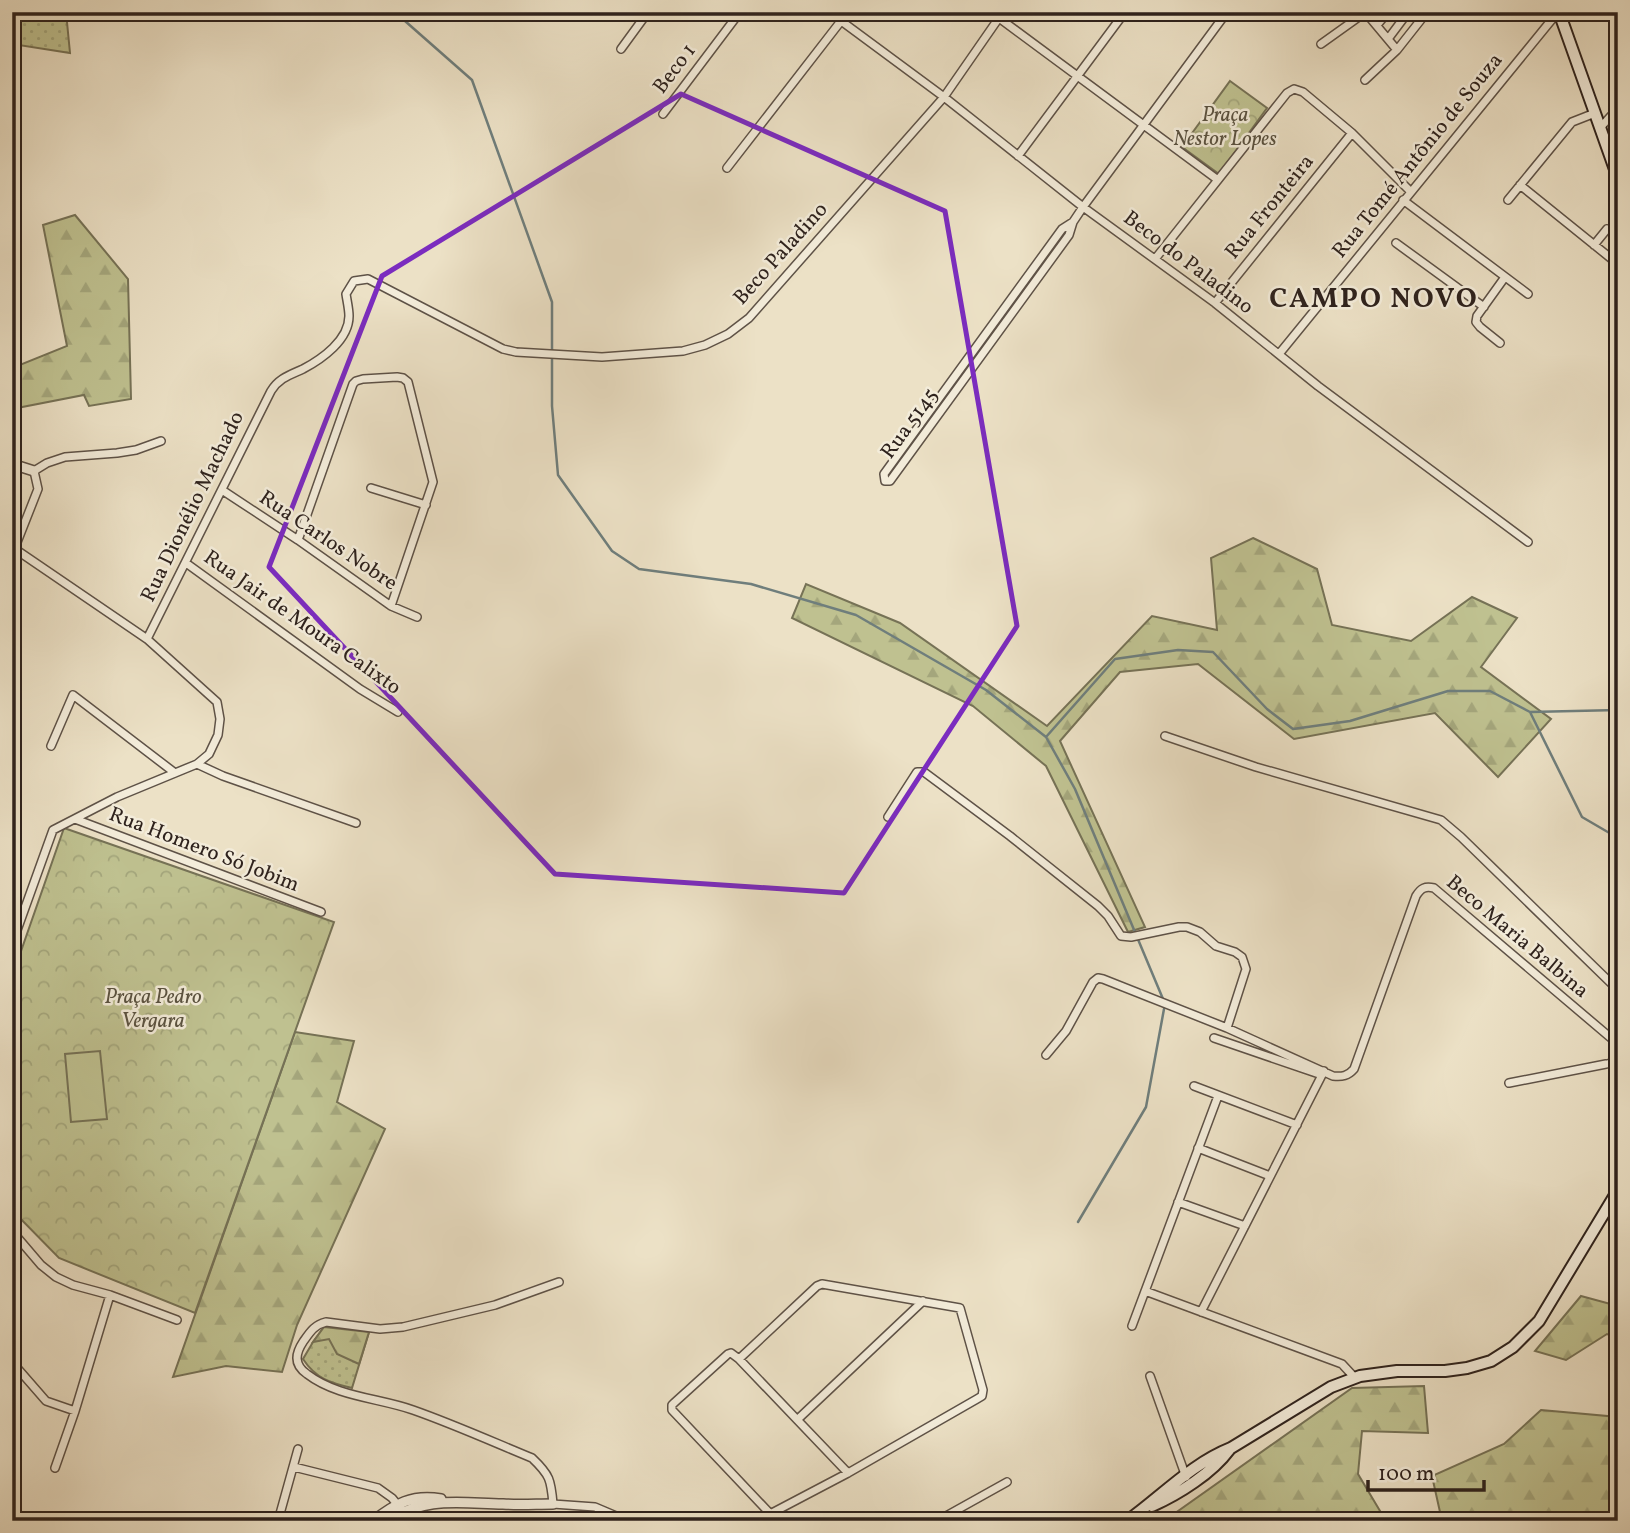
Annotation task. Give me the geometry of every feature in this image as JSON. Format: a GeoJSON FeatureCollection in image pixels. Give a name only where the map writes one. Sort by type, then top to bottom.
{"type":"FeatureCollection","features":[{"type":"Feature","properties":{"kind":"main road"},"geometry":{"type":"LineString","coordinates":[[1558,12],[1618,178]]}},
{"type":"Feature","properties":{"kind":"main road"},"geometry":{"type":"LineString","coordinates":[[1127,1521],[1143,1509],[1177,1493],[1188,1479],[1222,1461],[1231,1448],[1331,1387],[1355,1378],[1397,1371],[1467,1368],[1491,1361],[1513,1347],[1539,1321],[1618,1190]]}},
{"type":"Feature","properties":{"kind":"street"},"geometry":{"type":"LineString","coordinates":[[621,49],[648,12]]}},
{"type":"Feature","properties":{"kind":"street","name":"Beco 1"},"geometry":{"type":"LineString","coordinates":[[663,114],[740,12]]}},
{"type":"Feature","properties":{"kind":"street","name":"Beco do Paladino"},"geometry":{"type":"LineString","coordinates":[[829,12],[944,97],[1083,207],[1215,303],[1351,411],[1528,542]]}},
{"type":"Feature","properties":{"kind":"street"},"geometry":{"type":"LineString","coordinates":[[1018,156],[1125,12]]}},
{"type":"Feature","properties":{"kind":"street","name":"Rua 5145"},"geometry":{"type":"LineString","coordinates":[[1009,310],[959,372],[884,474],[885,481],[890,481],[966,377],[1062,229],[1073,222],[1227,12]]}},
{"type":"Feature","properties":{"kind":"street"},"geometry":{"type":"LineString","coordinates":[[1377,25],[1388,12]]}},
{"type":"Feature","properties":{"kind":"street"},"geometry":{"type":"LineString","coordinates":[[1365,80],[1397,50],[1427,12]]}},
{"type":"Feature","properties":{"kind":"street","name":"Rua Tomé Antônio de Souza"},"geometry":{"type":"LineString","coordinates":[[1279,354],[1558,12]]}},
{"type":"Feature","properties":{"kind":"street"},"geometry":{"type":"LineString","coordinates":[[1321,44],[1363,14],[1370,16],[1397,50]]}},
{"type":"Feature","properties":{"kind":"street"},"geometry":{"type":"LineString","coordinates":[[944,97],[1001,15],[1077,76],[1218,180]]}},
{"type":"Feature","properties":{"kind":"street"},"geometry":{"type":"LineString","coordinates":[[1388,39],[1406,15]]}},
{"type":"Feature","properties":{"kind":"street"},"geometry":{"type":"LineString","coordinates":[[727,168],[841,21]]}},
{"type":"Feature","properties":{"kind":"street"},"geometry":{"type":"LineString","coordinates":[[1155,259],[1287,93],[1294,89],[1303,92],[1352,133],[1410,191]]}},
{"type":"Feature","properties":{"kind":"street","name":"Beco Paladino"},"geometry":{"type":"LineString","coordinates":[[271,391],[282,378],[314,363],[340,339],[349,317],[346,293],[354,281],[363,279],[378,284],[509,351],[602,357],[682,351],[705,345],[728,334],[749,318],[944,97]]}},
{"type":"Feature","properties":{"kind":"street"},"geometry":{"type":"LineString","coordinates":[[1600,128],[1618,108]]}},
{"type":"Feature","properties":{"kind":"street"},"geometry":{"type":"LineString","coordinates":[[1508,200],[1572,122],[1595,113]]}},
{"type":"Feature","properties":{"kind":"street","name":"Rua Fronteira"},"geometry":{"type":"LineString","coordinates":[[1215,303],[1352,133]]}},
{"type":"Feature","properties":{"kind":"street"},"geometry":{"type":"LineString","coordinates":[[1520,186],[1613,260]]}},
{"type":"Feature","properties":{"kind":"street"},"geometry":{"type":"LineString","coordinates":[[1403,201],[1528,294]]}},
{"type":"Feature","properties":{"kind":"street"},"geometry":{"type":"LineString","coordinates":[[1594,244],[1607,229]]}},
{"type":"Feature","properties":{"kind":"street"},"geometry":{"type":"LineString","coordinates":[[1396,243],[1484,307]]}},
{"type":"Feature","properties":{"kind":"street"},"geometry":{"type":"LineString","coordinates":[[1500,343],[1476,322],[1477,316],[1505,277]]}},
{"type":"Feature","properties":{"kind":"street"},"geometry":{"type":"LineString","coordinates":[[959,372],[966,377]]}},
{"type":"Feature","properties":{"kind":"street"},"geometry":{"type":"LineString","coordinates":[[298,540],[354,384],[359,379],[403,378],[408,382],[433,481],[391,606]]}},
{"type":"Feature","properties":{"kind":"street","name":"Rua Dionélio Machado"},"geometry":{"type":"LineString","coordinates":[[147,639],[271,391]]}},
{"type":"Feature","properties":{"kind":"street"},"geometry":{"type":"LineString","coordinates":[[12,464],[34,471],[65,457],[136,450],[161,441]]}},
{"type":"Feature","properties":{"kind":"street"},"geometry":{"type":"LineString","coordinates":[[12,944],[53,830],[117,797],[197,764],[209,754],[218,735],[220,719],[217,702],[147,639],[14,552],[38,489],[34,471]]}},
{"type":"Feature","properties":{"kind":"street"},"geometry":{"type":"LineString","coordinates":[[371,488],[426,505]]}},
{"type":"Feature","properties":{"kind":"street","name":"Rua Carlos Nobre"},"geometry":{"type":"LineString","coordinates":[[222,491],[298,540],[391,606],[417,617]]}},
{"type":"Feature","properties":{"kind":"street","name":"Rua Jair de Moura Calixto"},"geometry":{"type":"LineString","coordinates":[[186,563],[360,689],[398,712]]}},
{"type":"Feature","properties":{"kind":"street"},"geometry":{"type":"LineString","coordinates":[[51,746],[73,695],[175,773]]}},
{"type":"Feature","properties":{"kind":"street"},"geometry":{"type":"LineString","coordinates":[[1165,736],[1256,767],[1441,820],[1618,990]]}},
{"type":"Feature","properties":{"kind":"street"},"geometry":{"type":"LineString","coordinates":[[197,764],[223,776],[356,823]]}},
{"type":"Feature","properties":{"kind":"street"},"geometry":{"type":"LineString","coordinates":[[888,817],[917,772],[924,772],[1098,906],[1121,936],[1131,937],[1187,927],[1200,933],[1216,946],[1235,952],[1242,957],[1246,969],[1227,1028]]}},
{"type":"Feature","properties":{"kind":"street","name":"Rua Homero Só Jobim"},"geometry":{"type":"LineString","coordinates":[[75,819],[321,912]]}},
{"type":"Feature","properties":{"kind":"street","name":"Beco Maria Balbina"},"geometry":{"type":"LineString","coordinates":[[1323,1073],[1339,1077],[1354,1069],[1416,896],[1424,887],[1434,888],[1618,1044]]}},
{"type":"Feature","properties":{"kind":"street"},"geometry":{"type":"LineString","coordinates":[[1046,1055],[1066,1031],[1093,982],[1098,978],[1227,1028],[1323,1073]]}},
{"type":"Feature","properties":{"kind":"street"},"geometry":{"type":"LineString","coordinates":[[1214,1038],[1323,1073]]}},
{"type":"Feature","properties":{"kind":"street"},"geometry":{"type":"LineString","coordinates":[[1509,1083],[1611,1063]]}},
{"type":"Feature","properties":{"kind":"street"},"geometry":{"type":"LineString","coordinates":[[1201,1312],[1323,1073]]}},
{"type":"Feature","properties":{"kind":"street"},"geometry":{"type":"LineString","coordinates":[[1194,1086],[1297,1125]]}},
{"type":"Feature","properties":{"kind":"street"},"geometry":{"type":"LineString","coordinates":[[1132,1326],[1218,1096]]}},
{"type":"Feature","properties":{"kind":"street"},"geometry":{"type":"LineString","coordinates":[[1199,1148],[1270,1176]]}},
{"type":"Feature","properties":{"kind":"street"},"geometry":{"type":"LineString","coordinates":[[1178,1202],[1245,1226]]}},
{"type":"Feature","properties":{"kind":"street"},"geometry":{"type":"LineString","coordinates":[[12,1231],[41,1265],[56,1277],[177,1320]]}},
{"type":"Feature","properties":{"kind":"street"},"geometry":{"type":"LineString","coordinates":[[553,1504],[546,1471],[532,1458],[413,1410],[335,1389],[306,1374],[296,1357],[311,1329],[318,1324],[326,1322],[380,1329],[403,1328],[495,1305],[559,1282]]}},
{"type":"Feature","properties":{"kind":"street"},"geometry":{"type":"LineString","coordinates":[[739,1359],[819,1285],[957,1307],[961,1310],[983,1390],[982,1395],[848,1473],[770,1514]]}},
{"type":"Feature","properties":{"kind":"street"},"geometry":{"type":"LineString","coordinates":[[1145,1292],[1342,1364],[1355,1378]]}},
{"type":"Feature","properties":{"kind":"street"},"geometry":{"type":"LineString","coordinates":[[55,1468],[110,1295]]}},
{"type":"Feature","properties":{"kind":"street"},"geometry":{"type":"LineString","coordinates":[[798,1419],[923,1301]]}},
{"type":"Feature","properties":{"kind":"street"},"geometry":{"type":"LineString","coordinates":[[777,1521],[671,1408],[728,1353],[739,1359],[848,1473]]}},
{"type":"Feature","properties":{"kind":"street"},"geometry":{"type":"LineString","coordinates":[[12,1362],[46,1401],[75,1412]]}},
{"type":"Feature","properties":{"kind":"street"},"geometry":{"type":"LineString","coordinates":[[1150,1376],[1188,1479]]}},
{"type":"Feature","properties":{"kind":"street"},"geometry":{"type":"LineString","coordinates":[[278,1521],[298,1449]]}},
{"type":"Feature","properties":{"kind":"street"},"geometry":{"type":"LineString","coordinates":[[293,1467],[378,1488],[400,1507]]}},
{"type":"Feature","properties":{"kind":"street"},"geometry":{"type":"LineString","coordinates":[[937,1521],[1007,1482]]}},
{"type":"Feature","properties":{"kind":"street"},"geometry":{"type":"LineString","coordinates":[[373,1521],[400,1507],[449,1502],[595,1507],[628,1521]]}},
{"type":"Feature","properties":{"kind":"street"},"geometry":{"type":"LineString","coordinates":[[386,1521],[400,1507]]}},
{"type":"Feature","properties":{"kind":"street"},"geometry":{"type":"LineString","coordinates":[[12,1509],[18,1521]]}},
{"type":"Feature","properties":{"kind":"highlighted area"},"geometry":{"type":"Polygon","coordinates":[[[681,94],[945,211],[1017,626],[844,893],[555,874],[269,567],[382,276],[681,94]]]}},
{"type":"Feature","properties":{"kind":"green space"},"geometry":{"type":"Polygon","coordinates":[[[12,12],[66,12],[70,53],[12,44],[12,12]]]}},
{"type":"Feature","properties":{"kind":"green space","name":"Praça Nestor Lopes"},"geometry":{"type":"Polygon","coordinates":[[[1230,81],[1267,108],[1219,174],[1182,147],[1230,81]]]}},
{"type":"Feature","properties":{"kind":"green space"},"geometry":{"type":"Polygon","coordinates":[[[75,215],[128,279],[131,399],[89,406],[84,395],[12,409],[12,356],[15,367],[67,346],[43,225],[75,215]]]}},
{"type":"Feature","properties":{"kind":"green space"},"geometry":{"type":"Polygon","coordinates":[[[1253,538],[1317,569],[1332,625],[1411,641],[1472,597],[1517,618],[1481,667],[1551,719],[1498,777],[1435,713],[1294,739],[1198,664],[1120,672],[1060,741],[1145,927],[1128,932],[1046,766],[973,706],[792,618],[806,584],[900,623],[1047,726],[1152,616],[1217,630],[1211,558],[1253,538]]]}},
{"type":"Feature","properties":{"kind":"green space","name":"Praça Pedro Vergara"},"geometry":{"type":"Polygon","coordinates":[[[64,828],[334,922],[195,1313],[59,1258],[12,1210],[12,977],[64,828]]]}},
{"type":"Feature","properties":{"kind":"green space"},"geometry":{"type":"Polygon","coordinates":[[[295,1032],[354,1041],[337,1102],[385,1129],[297,1325],[282,1372],[226,1366],[173,1377],[295,1032]]]}},
{"type":"Feature","properties":{"kind":"green space"},"geometry":{"type":"Polygon","coordinates":[[[100,1051],[107,1119],[71,1122],[65,1054],[100,1051]]]}},
{"type":"Feature","properties":{"kind":"green space"},"geometry":{"type":"Polygon","coordinates":[[[1581,1296],[1618,1306],[1618,1338],[1607,1334],[1566,1360],[1535,1351],[1581,1296]]]}},
{"type":"Feature","properties":{"kind":"green space"},"geometry":{"type":"Polygon","coordinates":[[[324,1327],[369,1332],[352,1388],[324,1379],[303,1359],[324,1327]]]}},
{"type":"Feature","properties":{"kind":"green space"},"geometry":{"type":"Polygon","coordinates":[[[324,1327],[369,1332],[359,1364],[337,1354],[329,1339],[313,1342],[324,1327]]]}},
{"type":"Feature","properties":{"kind":"green space"},"geometry":{"type":"Polygon","coordinates":[[[1424,1386],[1428,1433],[1362,1431],[1358,1474],[1386,1521],[1164,1521],[1352,1388],[1424,1386]]]}},
{"type":"Feature","properties":{"kind":"green space"},"geometry":{"type":"Polygon","coordinates":[[[1541,1410],[1618,1417],[1618,1521],[1442,1521],[1432,1476],[1504,1444],[1541,1410]]]}},
{"type":"Feature","properties":{"kind":"waterway"},"geometry":{"type":"LineString","coordinates":[[400,12],[405,21],[472,80],[552,302],[552,406],[558,475],[612,551],[639,569],[751,584],[856,615],[986,690],[1046,737],[1075,789],[1163,999]]}},
{"type":"Feature","properties":{"kind":"waterway"},"geometry":{"type":"LineString","coordinates":[[1046,737],[1115,659],[1178,650],[1213,652],[1267,709],[1293,729],[1350,721],[1448,691],[1490,691],[1530,712],[1582,817],[1618,838]]}},
{"type":"Feature","properties":{"kind":"waterway"},"geometry":{"type":"LineString","coordinates":[[1530,712],[1618,710]]}},
{"type":"Feature","properties":{"kind":"waterway"},"geometry":{"type":"LineString","coordinates":[[1078,1222],[1146,1107],[1164,1009]]}},
{"type":"Feature","properties":{"kind":"district","name":"CAMPO NOVO"},"geometry":{"type":"Point","coordinates":[1374,299]}}]}
